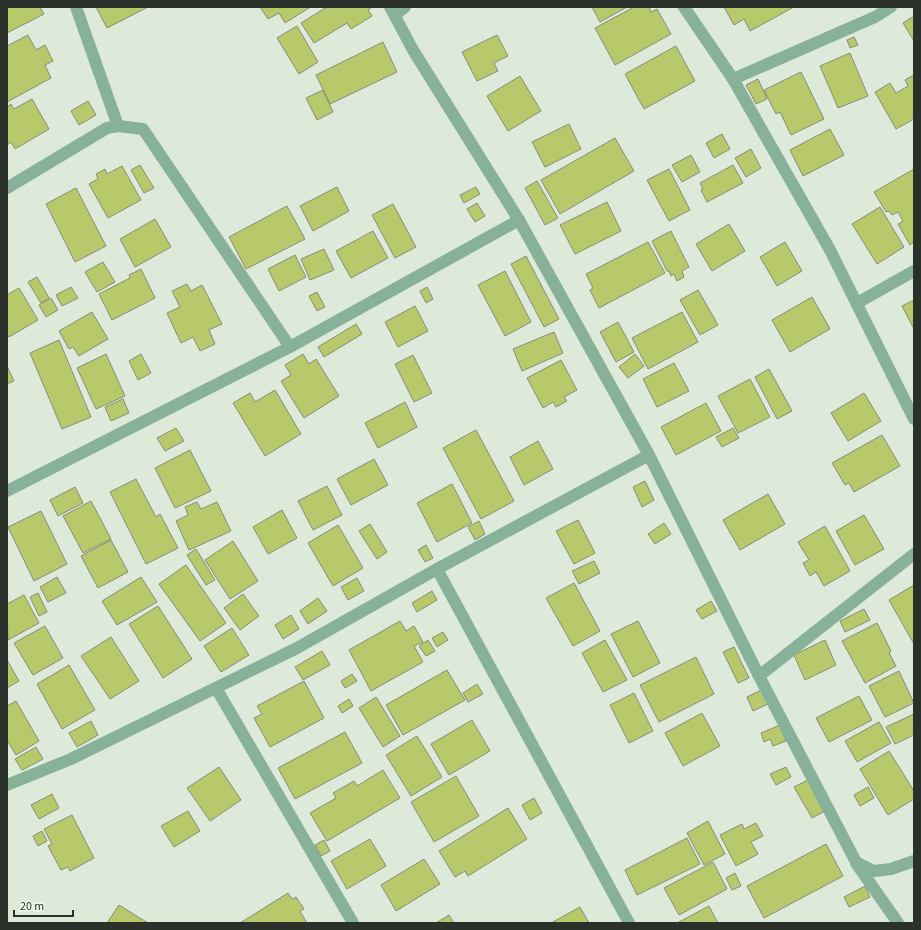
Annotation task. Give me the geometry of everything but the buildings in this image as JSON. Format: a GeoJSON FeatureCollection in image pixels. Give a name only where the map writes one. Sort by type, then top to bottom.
{"type":"FeatureCollection","features":[{"type":"Feature","properties":{"kind":"street"},"geometry":{"type":"LineString","coordinates":[[76,7],[118,126]]}},
{"type":"Feature","properties":{"kind":"street"},"geometry":{"type":"LineString","coordinates":[[405,7],[393,11],[413,50],[519,220],[649,455],[759,676],[856,862],[898,923]]}},
{"type":"Feature","properties":{"kind":"street"},"geometry":{"type":"LineString","coordinates":[[684,7],[732,79],[830,250],[914,420]]}},
{"type":"Feature","properties":{"kind":"street"},"geometry":{"type":"LineString","coordinates":[[732,79],[875,16],[891,7]]}},
{"type":"Feature","properties":{"kind":"street"},"geometry":{"type":"LineString","coordinates":[[7,188],[107,128],[118,126],[143,129],[290,347]]}},
{"type":"Feature","properties":{"kind":"street"},"geometry":{"type":"LineString","coordinates":[[7,491],[290,347],[519,220]]}},
{"type":"Feature","properties":{"kind":"street"},"geometry":{"type":"LineString","coordinates":[[857,303],[914,271]]}},
{"type":"Feature","properties":{"kind":"street"},"geometry":{"type":"LineString","coordinates":[[7,785],[71,759],[297,648],[438,569],[649,455]]}},
{"type":"Feature","properties":{"kind":"street"},"geometry":{"type":"LineString","coordinates":[[759,676],[914,554]]}},
{"type":"Feature","properties":{"kind":"street"},"geometry":{"type":"LineString","coordinates":[[438,569],[629,923]]}},
{"type":"Feature","properties":{"kind":"street"},"geometry":{"type":"LineString","coordinates":[[216,688],[353,923]]}},
{"type":"Feature","properties":{"kind":"street"},"geometry":{"type":"LineString","coordinates":[[856,862],[874,871],[891,869],[914,861]]}}]}
